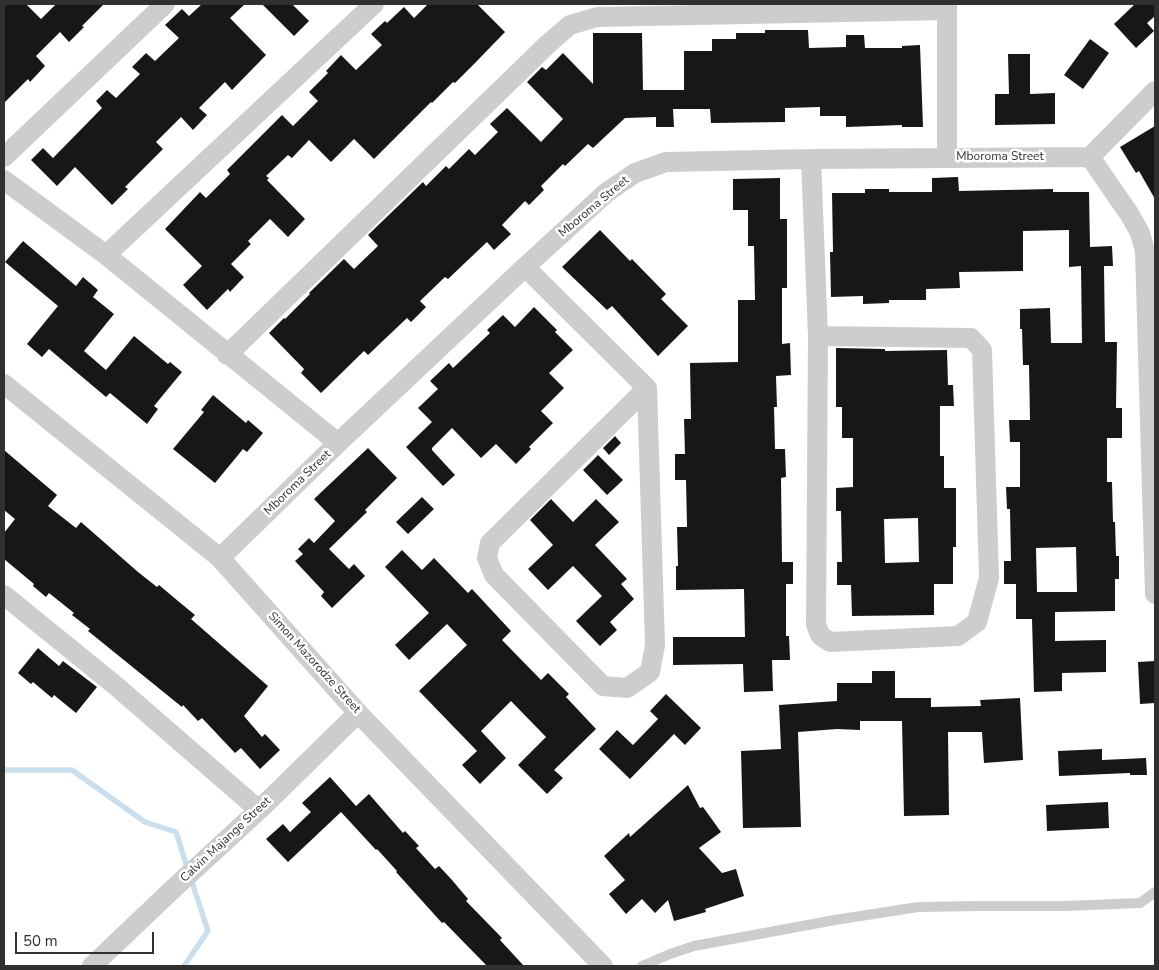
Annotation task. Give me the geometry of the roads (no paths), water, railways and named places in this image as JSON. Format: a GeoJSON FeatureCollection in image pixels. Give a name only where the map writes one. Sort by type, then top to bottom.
{"type":"FeatureCollection","features":[{"type":"Feature","properties":{"kind":"street"},"geometry":{"type":"LineString","coordinates":[[4,156],[165,4]]}},
{"type":"Feature","properties":{"kind":"street"},"geometry":{"type":"LineString","coordinates":[[106,256],[374,4]]}},
{"type":"Feature","properties":{"kind":"street"},"geometry":{"type":"LineString","coordinates":[[227,355],[548,43],[570,25],[596,17],[947,7],[947,158]]}},
{"type":"Feature","properties":{"kind":"street"},"geometry":{"type":"LineString","coordinates":[[1155,91],[1090,157],[1130,214],[1140,233],[1145,251],[1152,332],[1155,594]]}},
{"type":"Feature","properties":{"kind":"street","name":"Mboroma Street"},"geometry":{"type":"LineString","coordinates":[[220,558],[338,443],[525,267],[606,193],[635,173],[666,162],[810,158],[1090,157]]}},
{"type":"Feature","properties":{"kind":"street"},"geometry":{"type":"LineString","coordinates":[[810,158],[818,336],[816,624],[820,635],[830,642],[958,636],[977,622],[989,578],[982,350],[972,338],[818,336]]}},
{"type":"Feature","properties":{"kind":"street"},"geometry":{"type":"LineString","coordinates":[[4,180],[106,256],[338,443]]}},
{"type":"Feature","properties":{"kind":"street"},"geometry":{"type":"LineString","coordinates":[[525,267],[647,388],[655,645],[650,672],[627,688],[603,686],[494,575],[487,558],[490,543],[647,388]]}},
{"type":"Feature","properties":{"kind":"street","name":"Simon Mazorodze Street"},"geometry":{"type":"LineString","coordinates":[[4,384],[220,558],[358,713],[603,966]]}},
{"type":"Feature","properties":{"kind":"street"},"geometry":{"type":"LineString","coordinates":[[4,596],[116,686],[259,810]]}},
{"type":"Feature","properties":{"kind":"street","name":"Calvin Majange Street"},"geometry":{"type":"LineString","coordinates":[[92,966],[259,810],[358,713]]}},
{"type":"Feature","properties":{"kind":"lane"},"geometry":{"type":"LineString","coordinates":[[642,966],[694,946],[918,907],[1066,906],[1140,903],[1155,892]]}},
{"type":"Feature","properties":{"kind":"waterway"},"geometry":{"type":"LineString","coordinates":[[4,770],[72,770],[145,822],[176,832],[188,870]]}},
{"type":"Feature","properties":{"kind":"waterway"},"geometry":{"type":"LineString","coordinates":[[184,966],[208,931],[191,879]]}}]}
